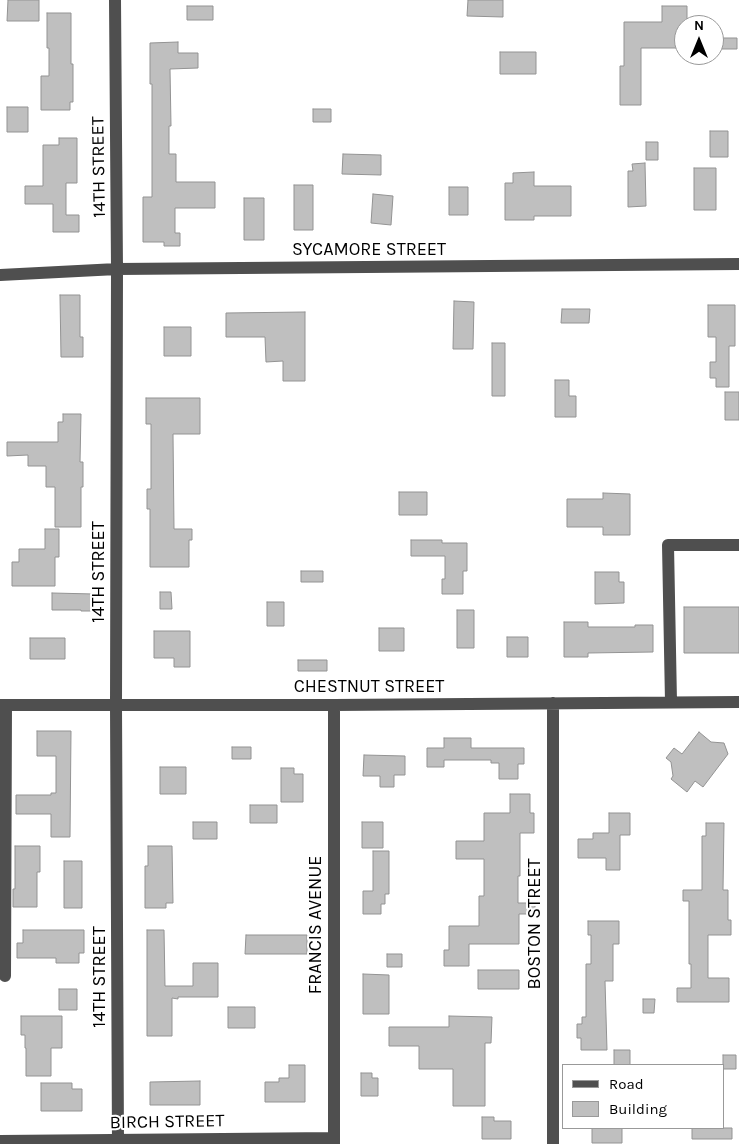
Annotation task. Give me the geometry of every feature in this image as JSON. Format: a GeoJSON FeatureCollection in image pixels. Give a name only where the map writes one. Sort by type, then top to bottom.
{"type":"FeatureCollection","features":[{"type":"Feature","properties":{"kind":"street","name":"14TH STREET"},"geometry":{"type":"LineString","coordinates":[[115,0],[118,1142]]}},
{"type":"Feature","properties":{"kind":"street","name":"SYCAMORE STREET"},"geometry":{"type":"LineString","coordinates":[[0,275],[117,269],[739,264]]}},
{"type":"Feature","properties":{"kind":"street"},"geometry":{"type":"LineString","coordinates":[[671,702],[668,545],[739,545]]}},
{"type":"Feature","properties":{"kind":"street","name":"CHESTNUT STREET"},"geometry":{"type":"LineString","coordinates":[[3,705],[739,702]]}},
{"type":"Feature","properties":{"kind":"street","name":"BOSTON STREET"},"geometry":{"type":"LineString","coordinates":[[553,703],[553,1144]]}},
{"type":"Feature","properties":{"kind":"street"},"geometry":{"type":"LineString","coordinates":[[3,705],[5,976]]}},
{"type":"Feature","properties":{"kind":"street","name":"FRANCIS AVENUE"},"geometry":{"type":"LineString","coordinates":[[334,705],[334,1141]]}},
{"type":"Feature","properties":{"kind":"street","name":"BIRCH STREET"},"geometry":{"type":"LineString","coordinates":[[0,1141],[334,1141]]}},
{"type":"Feature","properties":{"kind":"building"},"geometry":{"type":"Polygon","coordinates":[[[8,0],[39,0],[39,21],[7,21],[8,0]]]}},
{"type":"Feature","properties":{"kind":"building"},"geometry":{"type":"Polygon","coordinates":[[[468,0],[503,0],[503,17],[467,16],[468,0]]]}},
{"type":"Feature","properties":{"kind":"building"},"geometry":{"type":"Polygon","coordinates":[[[187,6],[213,6],[213,20],[187,20],[187,6]]]}},
{"type":"Feature","properties":{"kind":"building"},"geometry":{"type":"Polygon","coordinates":[[[662,6],[687,6],[687,15],[674,15],[674,48],[641,48],[641,105],[620,105],[620,66],[624,66],[624,22],[662,22],[662,6]]]}},
{"type":"Feature","properties":{"kind":"building"},"geometry":{"type":"Polygon","coordinates":[[[47,13],[71,13],[73,102],[70,102],[70,110],[41,110],[41,76],[49,76],[47,13]]]}},
{"type":"Feature","properties":{"kind":"building"},"geometry":{"type":"Polygon","coordinates":[[[724,38],[737,38],[737,49],[724,49],[724,38]]]}},
{"type":"Feature","properties":{"kind":"building"},"geometry":{"type":"Polygon","coordinates":[[[178,42],[178,53],[198,53],[198,68],[170,69],[171,126],[169,126],[169,154],[176,154],[176,182],[215,182],[215,208],[175,208],[175,233],[180,233],[180,246],[164,246],[164,242],[143,242],[143,197],[152,197],[150,43],[178,42]]]}},
{"type":"Feature","properties":{"kind":"building"},"geometry":{"type":"Polygon","coordinates":[[[500,52],[536,52],[536,74],[500,74],[500,52]]]}},
{"type":"Feature","properties":{"kind":"building"},"geometry":{"type":"Polygon","coordinates":[[[7,107],[28,107],[28,132],[7,132],[7,107]]]}},
{"type":"Feature","properties":{"kind":"building"},"geometry":{"type":"Polygon","coordinates":[[[313,109],[331,109],[331,122],[313,122],[313,109]]]}},
{"type":"Feature","properties":{"kind":"building"},"geometry":{"type":"Polygon","coordinates":[[[710,131],[728,131],[728,157],[710,157],[710,131]]]}},
{"type":"Feature","properties":{"kind":"building"},"geometry":{"type":"Polygon","coordinates":[[[59,138],[77,138],[77,183],[66,183],[66,215],[79,215],[79,232],[53,232],[53,204],[25,204],[25,186],[43,186],[43,145],[59,145],[59,138]]]}},
{"type":"Feature","properties":{"kind":"building"},"geometry":{"type":"Polygon","coordinates":[[[646,142],[658,142],[658,160],[646,160],[646,142]]]}},
{"type":"Feature","properties":{"kind":"building"},"geometry":{"type":"Polygon","coordinates":[[[343,154],[381,155],[381,175],[342,174],[343,154]]]}},
{"type":"Feature","properties":{"kind":"building"},"geometry":{"type":"Polygon","coordinates":[[[645,163],[646,206],[628,207],[628,171],[633,171],[632,164],[645,163]]]}},
{"type":"Feature","properties":{"kind":"building"},"geometry":{"type":"Polygon","coordinates":[[[694,168],[716,168],[716,210],[694,210],[694,168]]]}},
{"type":"Feature","properties":{"kind":"building"},"geometry":{"type":"Polygon","coordinates":[[[534,172],[534,186],[571,186],[571,216],[534,216],[534,220],[505,220],[505,183],[513,183],[513,173],[534,172]]]}},
{"type":"Feature","properties":{"kind":"building"},"geometry":{"type":"Polygon","coordinates":[[[294,185],[313,185],[313,230],[294,230],[294,185]]]}},
{"type":"Feature","properties":{"kind":"building"},"geometry":{"type":"Polygon","coordinates":[[[449,187],[468,187],[468,215],[449,215],[449,187]]]}},
{"type":"Feature","properties":{"kind":"building"},"geometry":{"type":"Polygon","coordinates":[[[373,194],[393,196],[391,225],[371,223],[373,194]]]}},
{"type":"Feature","properties":{"kind":"building"},"geometry":{"type":"Polygon","coordinates":[[[244,198],[264,198],[264,240],[244,240],[244,198]]]}},
{"type":"Feature","properties":{"kind":"building"},"geometry":{"type":"Polygon","coordinates":[[[60,295],[80,295],[80,337],[83,337],[83,357],[61,357],[60,295]]]}},
{"type":"Feature","properties":{"kind":"building"},"geometry":{"type":"Polygon","coordinates":[[[454,301],[474,302],[473,349],[453,349],[454,301]]]}},
{"type":"Feature","properties":{"kind":"building"},"geometry":{"type":"Polygon","coordinates":[[[708,305],[735,305],[735,346],[729,346],[729,387],[716,387],[716,378],[710,378],[710,362],[716,362],[716,337],[708,337],[708,305]]]}},
{"type":"Feature","properties":{"kind":"building"},"geometry":{"type":"Polygon","coordinates":[[[562,309],[590,309],[589,323],[561,323],[562,309]]]}},
{"type":"Feature","properties":{"kind":"building"},"geometry":{"type":"Polygon","coordinates":[[[305,312],[305,381],[283,381],[283,361],[266,362],[265,337],[226,337],[226,313],[305,312]]]}},
{"type":"Feature","properties":{"kind":"building"},"geometry":{"type":"Polygon","coordinates":[[[164,327],[191,327],[191,356],[164,356],[164,327]]]}},
{"type":"Feature","properties":{"kind":"building"},"geometry":{"type":"Polygon","coordinates":[[[492,343],[505,343],[505,396],[492,396],[492,343]]]}},
{"type":"Feature","properties":{"kind":"building"},"geometry":{"type":"Polygon","coordinates":[[[555,380],[569,380],[569,396],[576,396],[576,417],[555,417],[555,380]]]}},
{"type":"Feature","properties":{"kind":"building"},"geometry":{"type":"Polygon","coordinates":[[[725,392],[739,392],[739,420],[725,420],[725,392]]]}},
{"type":"Feature","properties":{"kind":"building"},"geometry":{"type":"Polygon","coordinates":[[[146,398],[200,398],[200,434],[173,434],[174,529],[192,529],[192,540],[189,540],[189,567],[150,567],[150,509],[147,509],[147,489],[151,489],[151,424],[146,424],[146,398]]]}},
{"type":"Feature","properties":{"kind":"building"},"geometry":{"type":"Polygon","coordinates":[[[63,414],[81,414],[80,462],[83,462],[83,487],[81,487],[81,527],[55,527],[55,487],[46,487],[46,466],[28,466],[28,455],[7,456],[7,442],[58,442],[58,422],[63,422],[63,414]]]}},
{"type":"Feature","properties":{"kind":"building"},"geometry":{"type":"Polygon","coordinates":[[[399,492],[427,492],[427,515],[399,515],[399,492]]]}},
{"type":"Feature","properties":{"kind":"building"},"geometry":{"type":"Polygon","coordinates":[[[603,493],[630,494],[630,535],[603,535],[603,527],[567,527],[567,499],[603,499],[603,493]]]}},
{"type":"Feature","properties":{"kind":"building"},"geometry":{"type":"Polygon","coordinates":[[[45,529],[59,529],[59,557],[55,557],[55,586],[12,586],[12,562],[19,562],[19,549],[45,549],[45,529]]]}},
{"type":"Feature","properties":{"kind":"building"},"geometry":{"type":"Polygon","coordinates":[[[411,540],[442,540],[442,543],[467,543],[467,571],[463,571],[463,594],[442,594],[442,579],[445,579],[445,556],[411,556],[411,540]]]}},
{"type":"Feature","properties":{"kind":"building"},"geometry":{"type":"Polygon","coordinates":[[[301,571],[323,571],[323,582],[301,582],[301,571]]]}},
{"type":"Feature","properties":{"kind":"building"},"geometry":{"type":"Polygon","coordinates":[[[595,572],[619,572],[619,582],[624,582],[624,603],[595,604],[595,572]]]}},
{"type":"Feature","properties":{"kind":"building"},"geometry":{"type":"Polygon","coordinates":[[[160,592],[171,592],[172,609],[160,609],[160,592]]]}},
{"type":"Feature","properties":{"kind":"building"},"geometry":{"type":"Polygon","coordinates":[[[52,593],[94,594],[94,611],[52,610],[52,593]]]}},
{"type":"Feature","properties":{"kind":"building"},"geometry":{"type":"Polygon","coordinates":[[[267,602],[284,602],[284,626],[267,626],[267,602]]]}},
{"type":"Feature","properties":{"kind":"building"},"geometry":{"type":"Polygon","coordinates":[[[684,607],[739,607],[739,653],[684,653],[684,607]]]}},
{"type":"Feature","properties":{"kind":"building"},"geometry":{"type":"Polygon","coordinates":[[[457,610],[474,610],[474,648],[457,648],[457,610]]]}},
{"type":"Feature","properties":{"kind":"building"},"geometry":{"type":"Polygon","coordinates":[[[564,622],[588,622],[588,627],[653,625],[653,652],[588,653],[588,657],[564,657],[564,622]]]}},
{"type":"Feature","properties":{"kind":"building"},"geometry":{"type":"Polygon","coordinates":[[[379,628],[404,628],[404,651],[379,651],[379,628]]]}},
{"type":"Feature","properties":{"kind":"building"},"geometry":{"type":"Polygon","coordinates":[[[154,631],[190,631],[190,667],[174,667],[174,658],[154,658],[154,631]]]}},
{"type":"Feature","properties":{"kind":"building"},"geometry":{"type":"Polygon","coordinates":[[[507,637],[528,637],[528,657],[507,657],[507,637]]]}},
{"type":"Feature","properties":{"kind":"building"},"geometry":{"type":"Polygon","coordinates":[[[30,638],[65,638],[65,659],[30,659],[30,638]]]}},
{"type":"Feature","properties":{"kind":"building"},"geometry":{"type":"Polygon","coordinates":[[[298,660],[327,660],[327,671],[298,671],[298,660]]]}},
{"type":"Feature","properties":{"kind":"building"},"geometry":{"type":"Polygon","coordinates":[[[37,731],[71,731],[70,837],[51,837],[51,814],[16,814],[16,795],[51,795],[51,793],[56,793],[56,756],[37,756],[37,731]]]}},
{"type":"Feature","properties":{"kind":"building"},"geometry":{"type":"Polygon","coordinates":[[[699,732],[711,742],[724,743],[728,754],[703,787],[695,781],[687,792],[671,779],[673,776],[671,762],[666,758],[674,748],[682,754],[699,732]]]}},
{"type":"Feature","properties":{"kind":"building"},"geometry":{"type":"Polygon","coordinates":[[[444,738],[471,738],[471,748],[524,748],[524,764],[518,764],[518,779],[499,779],[499,763],[491,763],[491,760],[444,760],[444,767],[427,767],[427,748],[444,748],[444,738]]]}},
{"type":"Feature","properties":{"kind":"building"},"geometry":{"type":"Polygon","coordinates":[[[232,747],[251,747],[251,759],[232,759],[232,747]]]}},
{"type":"Feature","properties":{"kind":"building"},"geometry":{"type":"Polygon","coordinates":[[[364,755],[405,756],[405,775],[394,775],[394,787],[380,787],[380,776],[363,776],[364,755]]]}},
{"type":"Feature","properties":{"kind":"building"},"geometry":{"type":"Polygon","coordinates":[[[160,767],[186,767],[186,794],[160,794],[160,767]]]}},
{"type":"Feature","properties":{"kind":"building"},"geometry":{"type":"Polygon","coordinates":[[[281,768],[294,768],[294,774],[303,774],[303,802],[281,802],[281,768]]]}},
{"type":"Feature","properties":{"kind":"building"},"geometry":{"type":"Polygon","coordinates":[[[510,794],[530,794],[530,813],[534,813],[534,833],[520,833],[518,903],[535,903],[535,914],[519,914],[519,944],[469,944],[469,966],[444,966],[444,950],[449,950],[449,926],[479,926],[479,896],[484,896],[484,859],[456,859],[456,841],[484,841],[484,813],[510,813],[510,794]]]}},
{"type":"Feature","properties":{"kind":"building"},"geometry":{"type":"Polygon","coordinates":[[[250,805],[277,805],[277,823],[250,823],[250,805]]]}},
{"type":"Feature","properties":{"kind":"building"},"geometry":{"type":"Polygon","coordinates":[[[609,813],[630,813],[630,835],[620,835],[620,870],[606,870],[606,858],[578,858],[578,839],[593,839],[593,833],[609,833],[609,813]]]}},
{"type":"Feature","properties":{"kind":"building"},"geometry":{"type":"Polygon","coordinates":[[[193,822],[217,822],[217,839],[193,839],[193,822]]]}},
{"type":"Feature","properties":{"kind":"building"},"geometry":{"type":"Polygon","coordinates":[[[362,822],[383,822],[383,848],[362,848],[362,822]]]}},
{"type":"Feature","properties":{"kind":"building"},"geometry":{"type":"Polygon","coordinates":[[[706,823],[724,823],[723,890],[728,890],[728,920],[731,920],[731,935],[708,935],[708,978],[729,978],[729,1002],[677,1002],[677,988],[691,988],[689,901],[683,901],[683,890],[702,890],[702,836],[706,836],[706,823]]]}},
{"type":"Feature","properties":{"kind":"building"},"geometry":{"type":"Polygon","coordinates":[[[15,846],[40,846],[40,872],[37,872],[37,907],[13,907],[15,846]]]}},
{"type":"Feature","properties":{"kind":"building"},"geometry":{"type":"Polygon","coordinates":[[[148,846],[172,846],[173,903],[166,903],[166,908],[145,908],[145,866],[148,866],[148,846]]]}},
{"type":"Feature","properties":{"kind":"building"},"geometry":{"type":"Polygon","coordinates":[[[373,851],[389,851],[389,894],[385,894],[385,904],[381,904],[381,914],[363,914],[363,891],[373,891],[373,851]]]}},
{"type":"Feature","properties":{"kind":"building"},"geometry":{"type":"Polygon","coordinates":[[[64,861],[82,861],[82,908],[64,908],[64,861]]]}},
{"type":"Feature","properties":{"kind":"building"},"geometry":{"type":"Polygon","coordinates":[[[588,921],[619,921],[619,944],[613,944],[613,981],[605,981],[607,1050],[581,1050],[581,1038],[577,1038],[577,1024],[582,1024],[582,1017],[586,1017],[586,964],[591,964],[591,935],[588,935],[588,921]]]}},
{"type":"Feature","properties":{"kind":"building"},"geometry":{"type":"Polygon","coordinates":[[[23,930],[84,930],[84,953],[79,953],[79,963],[56,963],[56,958],[17,958],[17,943],[23,943],[23,930]]]}},
{"type":"Feature","properties":{"kind":"building"},"geometry":{"type":"Polygon","coordinates":[[[147,930],[164,930],[165,986],[193,986],[193,963],[218,963],[218,997],[172,998],[172,1036],[147,1036],[147,930]]]}},
{"type":"Feature","properties":{"kind":"building"},"geometry":{"type":"Polygon","coordinates":[[[246,935],[307,935],[307,954],[245,954],[246,935]]]}},
{"type":"Feature","properties":{"kind":"building"},"geometry":{"type":"Polygon","coordinates":[[[387,954],[402,954],[402,967],[387,967],[387,954]]]}},
{"type":"Feature","properties":{"kind":"building"},"geometry":{"type":"Polygon","coordinates":[[[478,970],[519,970],[519,989],[478,989],[478,970]]]}},
{"type":"Feature","properties":{"kind":"building"},"geometry":{"type":"Polygon","coordinates":[[[363,974],[389,975],[389,1014],[363,1014],[363,974]]]}},
{"type":"Feature","properties":{"kind":"building"},"geometry":{"type":"Polygon","coordinates":[[[59,989],[77,989],[77,1010],[59,1010],[59,989]]]}},
{"type":"Feature","properties":{"kind":"building"},"geometry":{"type":"Polygon","coordinates":[[[643,999],[655,999],[654,1013],[643,1013],[643,999]]]}},
{"type":"Feature","properties":{"kind":"building"},"geometry":{"type":"Polygon","coordinates":[[[228,1007],[255,1007],[255,1028],[228,1028],[228,1007]]]}},
{"type":"Feature","properties":{"kind":"building"},"geometry":{"type":"Polygon","coordinates":[[[21,1016],[62,1016],[62,1048],[51,1048],[51,1076],[26,1076],[25,1035],[21,1035],[21,1016]]]}},
{"type":"Feature","properties":{"kind":"building"},"geometry":{"type":"Polygon","coordinates":[[[449,1016],[492,1017],[491,1043],[485,1043],[485,1106],[453,1106],[453,1069],[419,1069],[419,1046],[389,1046],[389,1027],[449,1027],[449,1016]]]}},
{"type":"Feature","properties":{"kind":"building"},"geometry":{"type":"Polygon","coordinates":[[[614,1050],[630,1050],[630,1064],[614,1064],[614,1050]]]}},
{"type":"Feature","properties":{"kind":"building"},"geometry":{"type":"Polygon","coordinates":[[[723,1055],[736,1055],[736,1069],[724,1069],[723,1055]]]}},
{"type":"Feature","properties":{"kind":"building"},"geometry":{"type":"Polygon","coordinates":[[[289,1065],[305,1065],[305,1102],[265,1102],[265,1082],[279,1082],[279,1078],[289,1078],[289,1065]]]}},
{"type":"Feature","properties":{"kind":"building"},"geometry":{"type":"Polygon","coordinates":[[[361,1073],[372,1073],[372,1078],[378,1078],[378,1096],[361,1096],[361,1073]]]}},
{"type":"Feature","properties":{"kind":"building"},"geometry":{"type":"Polygon","coordinates":[[[200,1081],[200,1105],[150,1105],[150,1082],[200,1081]]]}},
{"type":"Feature","properties":{"kind":"building"},"geometry":{"type":"Polygon","coordinates":[[[41,1083],[72,1083],[72,1089],[82,1089],[82,1111],[41,1111],[41,1083]]]}},
{"type":"Feature","properties":{"kind":"building"},"geometry":{"type":"Polygon","coordinates":[[[482,1117],[494,1117],[494,1121],[511,1121],[511,1139],[482,1139],[482,1117]]]}},
{"type":"Feature","properties":{"kind":"building"},"geometry":{"type":"Polygon","coordinates":[[[732,1128],[732,1139],[692,1139],[692,1129],[732,1128]]]}},
{"type":"Feature","properties":{"kind":"building"},"geometry":{"type":"Polygon","coordinates":[[[592,1129],[622,1129],[622,1143],[592,1143],[592,1129]]]}}]}
